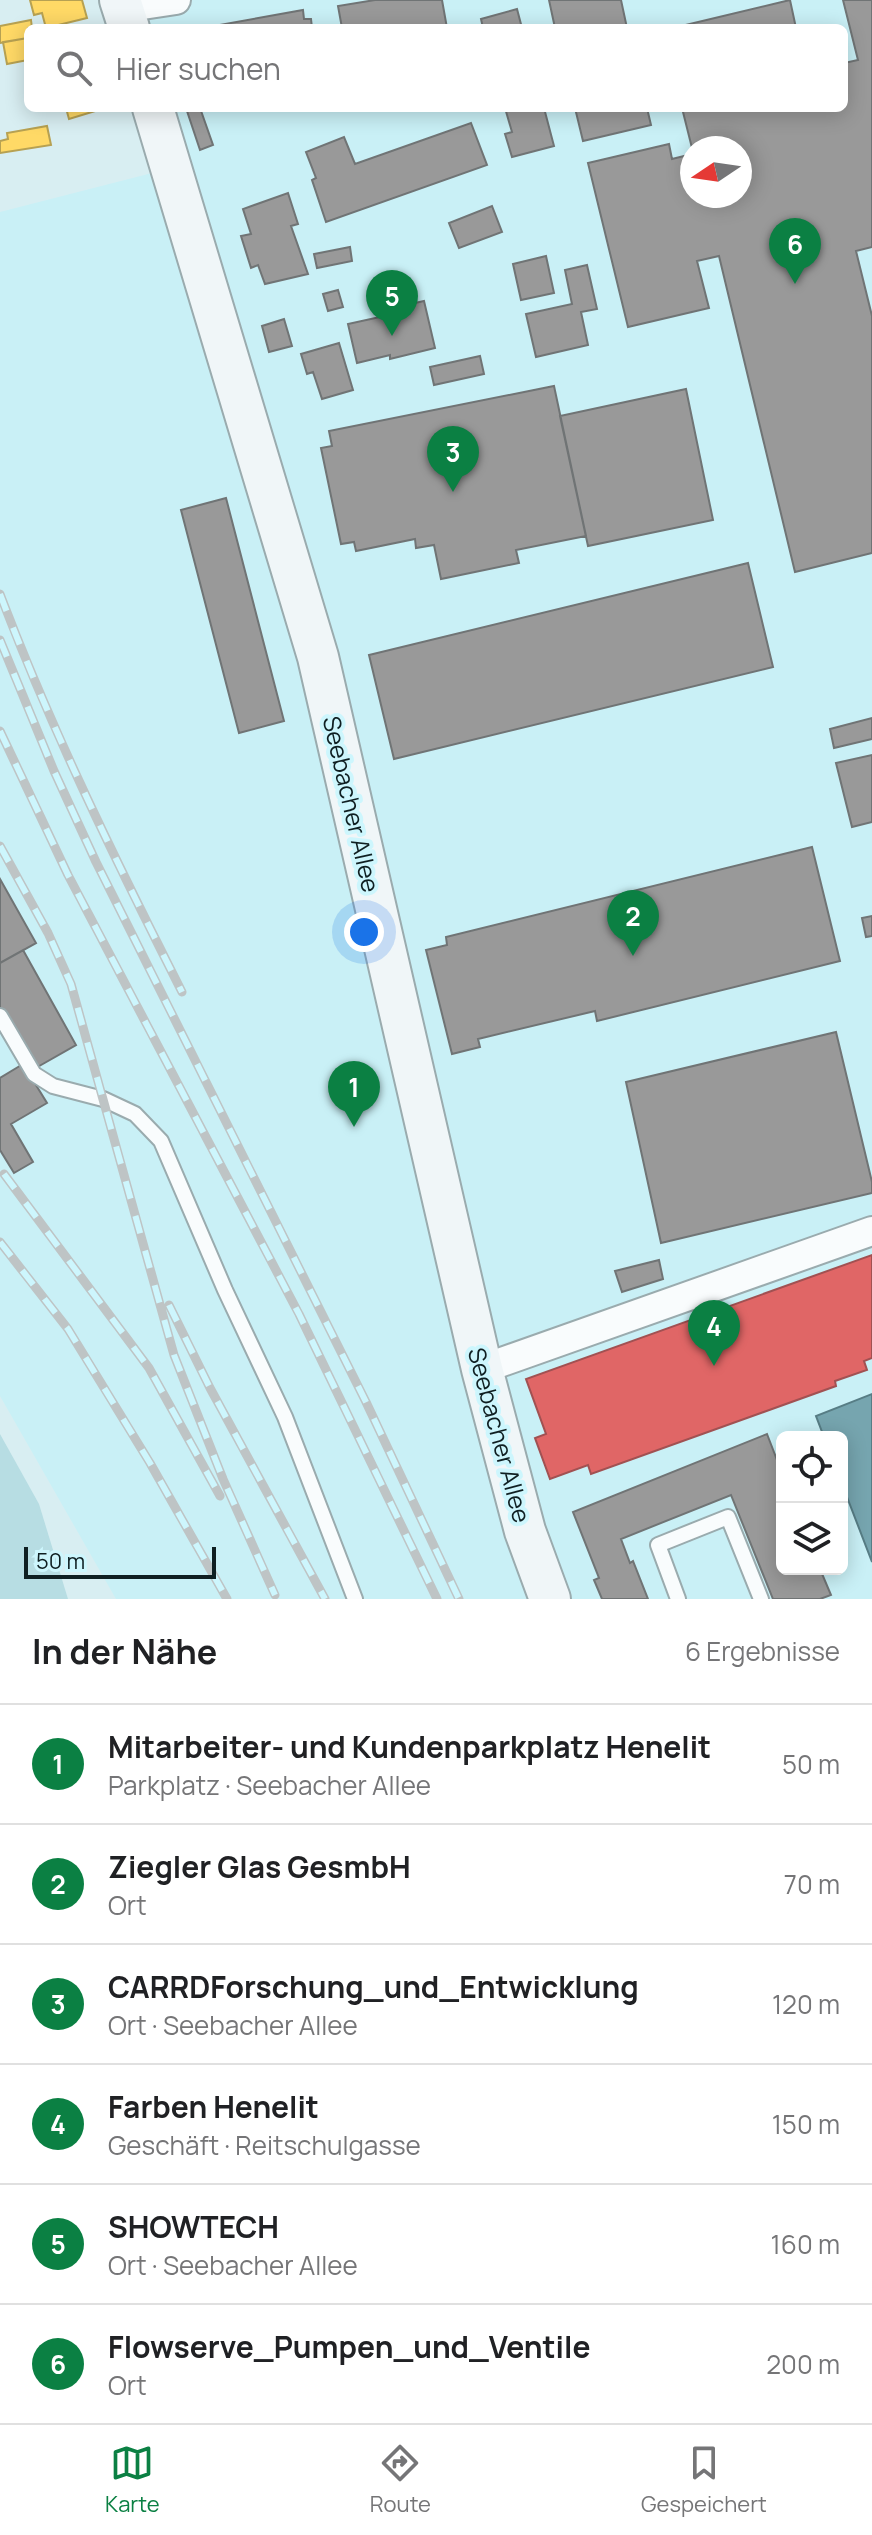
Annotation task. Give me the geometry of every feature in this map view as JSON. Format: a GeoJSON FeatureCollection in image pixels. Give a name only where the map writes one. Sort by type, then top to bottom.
{"type":"FeatureCollection","features":[{"type":"Feature","properties":{"kind":"street"},"geometry":{"type":"LineString","coordinates":[[124,12],[176,0]]}},
{"type":"Feature","properties":{"kind":"street","name":"Seebacher Allee"},"geometry":{"type":"LineString","coordinates":[[154,112],[318,657],[482,1369],[525,1531],[550,1599]]}},
{"type":"Feature","properties":{"kind":"street"},"geometry":{"type":"LineString","coordinates":[[482,1369],[872,1231]]}},
{"type":"Feature","properties":{"kind":"lane"},"geometry":{"type":"LineString","coordinates":[[0,1016],[34,1074],[53,1086],[103,1099],[135,1114],[161,1141],[225,1290],[285,1417],[355,1599]]}},
{"type":"Feature","properties":{"kind":"lane"},"geometry":{"type":"LineString","coordinates":[[678,1599],[658,1545],[728,1517],[761,1599]]}},
{"type":"Feature","properties":{"kind":"shaded area"},"geometry":{"type":"Polygon","coordinates":[[[141,0],[872,0],[872,1599],[116,1599],[0,1396],[0,212],[156,172],[151,112],[848,112],[848,24],[143,24],[141,0]]]}},
{"type":"Feature","properties":{"kind":"shaded area"},"geometry":{"type":"Polygon","coordinates":[[[0,1434],[39,1504],[68,1599],[0,1599],[0,1434]]]}},
{"type":"Feature","properties":{"kind":"building: Wohnen"},"geometry":{"type":"Polygon","coordinates":[[[30,0],[82,0],[87,18],[62,24],[45,24],[42,13],[34,15],[30,0]]]}},
{"type":"Feature","properties":{"kind":"building: Wohnen"},"geometry":{"type":"Polygon","coordinates":[[[31,20],[32,24],[24,24],[24,39],[0,43],[0,26],[31,20]]]}},
{"type":"Feature","properties":{"kind":"building: Wohnen"},"geometry":{"type":"Polygon","coordinates":[[[24,39],[24,61],[7,64],[3,42],[24,39]]]}},
{"type":"Feature","properties":{"kind":"building: Wohnen"},"geometry":{"type":"Polygon","coordinates":[[[67,112],[92,112],[69,119],[67,112]]]}},
{"type":"Feature","properties":{"kind":"building: Wohnen"},"geometry":{"type":"Polygon","coordinates":[[[47,126],[51,145],[0,153],[0,141],[8,139],[7,133],[47,126]]]}},
{"type":"Feature","properties":{"kind":"building: Handel"},"geometry":{"type":"Polygon","coordinates":[[[872,1255],[872,1358],[864,1361],[867,1370],[835,1381],[836,1386],[591,1474],[588,1465],[550,1479],[535,1438],[546,1434],[526,1379],[872,1255]]]}},
{"type":"Feature","properties":{"kind":"building: Öffentlich"},"geometry":{"type":"Polygon","coordinates":[[[872,1394],[872,1562],[848,1500],[848,1431],[822,1431],[816,1416],[872,1394]]]}},
{"type":"Feature","properties":{"kind":"building: Industrie"},"geometry":{"type":"Polygon","coordinates":[[[375,0],[442,0],[446,24],[341,24],[338,6],[375,0]]]}},
{"type":"Feature","properties":{"kind":"building: Industrie"},"geometry":{"type":"Polygon","coordinates":[[[549,0],[621,0],[626,24],[554,24],[549,0]]]}},
{"type":"Feature","properties":{"kind":"building: Industrie"},"geometry":{"type":"Polygon","coordinates":[[[790,0],[795,24],[690,24],[790,0]]]}},
{"type":"Feature","properties":{"kind":"building: Industrie"},"geometry":{"type":"Polygon","coordinates":[[[843,0],[872,0],[872,247],[856,251],[872,316],[872,553],[795,572],[719,256],[697,261],[709,308],[628,327],[588,163],[669,144],[672,159],[680,157],[680,208],[752,208],[752,136],[689,136],[683,112],[848,112],[848,62],[858,60],[843,0]]]}},
{"type":"Feature","properties":{"kind":"building: Industrie"},"geometry":{"type":"Polygon","coordinates":[[[517,9],[521,24],[482,24],[481,19],[517,9]]]}},
{"type":"Feature","properties":{"kind":"building: Industrie"},"geometry":{"type":"Polygon","coordinates":[[[303,10],[304,19],[311,19],[312,24],[225,24],[303,10]]]}},
{"type":"Feature","properties":{"kind":"building: Industrie"},"geometry":{"type":"Polygon","coordinates":[[[187,112],[201,112],[213,145],[200,150],[187,112]]]}},
{"type":"Feature","properties":{"kind":"building: Industrie"},"geometry":{"type":"Polygon","coordinates":[[[506,112],[545,112],[554,146],[512,157],[505,134],[512,132],[506,112]]]}},
{"type":"Feature","properties":{"kind":"building: Industrie"},"geometry":{"type":"Polygon","coordinates":[[[576,112],[648,112],[651,125],[583,141],[576,112]]]}},
{"type":"Feature","properties":{"kind":"building: Industrie"},"geometry":{"type":"Polygon","coordinates":[[[471,123],[487,165],[326,222],[312,180],[316,178],[306,152],[344,137],[355,164],[471,123]]]}},
{"type":"Feature","properties":{"kind":"building: Industrie"},"geometry":{"type":"Polygon","coordinates":[[[288,193],[298,224],[291,226],[308,274],[265,284],[258,265],[251,268],[241,236],[251,234],[243,209],[288,193]]]}},
{"type":"Feature","properties":{"kind":"building: Industrie"},"geometry":{"type":"Polygon","coordinates":[[[492,206],[502,232],[459,248],[449,223],[492,206]]]}},
{"type":"Feature","properties":{"kind":"building: Industrie"},"geometry":{"type":"Polygon","coordinates":[[[350,247],[352,261],[317,268],[314,254],[350,247]]]}},
{"type":"Feature","properties":{"kind":"building: Industrie"},"geometry":{"type":"Polygon","coordinates":[[[546,256],[554,293],[521,300],[513,264],[546,256]]]}},
{"type":"Feature","properties":{"kind":"building: Industrie"},"geometry":{"type":"Polygon","coordinates":[[[587,265],[597,309],[581,312],[588,345],[536,357],[526,314],[572,304],[565,270],[587,265]]]}},
{"type":"Feature","properties":{"kind":"building: Industrie"},"geometry":{"type":"Polygon","coordinates":[[[338,290],[343,307],[328,311],[323,294],[338,290]]]}},
{"type":"Feature","properties":{"kind":"building: Industrie"},"geometry":{"type":"Polygon","coordinates":[[[424,301],[435,348],[357,363],[348,324],[380,317],[379,311],[424,301]]]}},
{"type":"Feature","properties":{"kind":"building: Industrie"},"geometry":{"type":"Polygon","coordinates":[[[284,319],[292,346],[269,352],[262,326],[284,319]]]}},
{"type":"Feature","properties":{"kind":"building: Industrie"},"geometry":{"type":"Polygon","coordinates":[[[339,343],[353,390],[322,399],[313,372],[307,374],[301,354],[339,343]]]}},
{"type":"Feature","properties":{"kind":"building: Industrie"},"geometry":{"type":"Polygon","coordinates":[[[480,356],[484,374],[434,385],[430,367],[480,356]]]}},
{"type":"Feature","properties":{"kind":"building: Industrie"},"geometry":{"type":"Polygon","coordinates":[[[554,386],[586,536],[516,550],[519,563],[441,579],[434,545],[416,548],[415,539],[356,551],[354,542],[341,544],[321,448],[332,446],[329,431],[554,386]]]}},
{"type":"Feature","properties":{"kind":"building: Industrie"},"geometry":{"type":"Polygon","coordinates":[[[686,389],[713,520],[588,546],[560,416],[686,389]]]}},
{"type":"Feature","properties":{"kind":"building: Industrie"},"geometry":{"type":"Polygon","coordinates":[[[226,498],[284,721],[239,733],[181,510],[226,498]]]}},
{"type":"Feature","properties":{"kind":"building: Industrie"},"geometry":{"type":"Polygon","coordinates":[[[748,563],[773,667],[394,759],[369,655],[748,563]]]}},
{"type":"Feature","properties":{"kind":"building: Industrie"},"geometry":{"type":"Polygon","coordinates":[[[872,718],[872,739],[834,748],[830,729],[872,718]]]}},
{"type":"Feature","properties":{"kind":"building: Industrie"},"geometry":{"type":"Polygon","coordinates":[[[872,755],[872,822],[852,827],[836,763],[872,755]]]}},
{"type":"Feature","properties":{"kind":"building: Industrie"},"geometry":{"type":"Polygon","coordinates":[[[812,847],[840,961],[597,1021],[595,1011],[478,1039],[480,1047],[452,1054],[426,950],[447,945],[446,937],[812,847]]]}},
{"type":"Feature","properties":{"kind":"building: Industrie"},"geometry":{"type":"Polygon","coordinates":[[[0,879],[36,943],[0,963],[0,879]]]}},
{"type":"Feature","properties":{"kind":"building: Industrie"},"geometry":{"type":"Polygon","coordinates":[[[872,916],[872,936],[866,937],[862,918],[872,916]]]}},
{"type":"Feature","properties":{"kind":"building: Industrie"},"geometry":{"type":"Polygon","coordinates":[[[23,950],[76,1045],[34,1069],[0,1008],[0,963],[23,950]]]}},
{"type":"Feature","properties":{"kind":"building: Industrie"},"geometry":{"type":"Polygon","coordinates":[[[836,1032],[872,1182],[872,1193],[661,1243],[626,1082],[836,1032]]]}},
{"type":"Feature","properties":{"kind":"building: Industrie"},"geometry":{"type":"Polygon","coordinates":[[[23,1064],[47,1103],[11,1124],[33,1162],[14,1173],[0,1150],[0,1078],[23,1064]]]}},
{"type":"Feature","properties":{"kind":"building: Industrie"},"geometry":{"type":"Polygon","coordinates":[[[659,1260],[663,1279],[622,1292],[615,1271],[659,1260]]]}},
{"type":"Feature","properties":{"kind":"building: Industrie"},"geometry":{"type":"Polygon","coordinates":[[[767,1434],[776,1457],[776,1575],[823,1575],[831,1595],[820,1599],[773,1599],[731,1495],[621,1539],[648,1599],[602,1599],[594,1580],[599,1578],[573,1512],[767,1434]]]}},
{"type":"Feature","properties":{"kind":"railway"},"geometry":{"type":"LineString","coordinates":[[0,594],[63,746],[182,992]]}},
{"type":"Feature","properties":{"kind":"railway"},"geometry":{"type":"LineString","coordinates":[[0,640],[54,771],[96,862],[366,1402],[459,1599]]}},
{"type":"Feature","properties":{"kind":"railway"},"geometry":{"type":"LineString","coordinates":[[0,731],[68,875],[299,1314],[437,1599]]}},
{"type":"Feature","properties":{"kind":"railway"},"geometry":{"type":"LineString","coordinates":[[0,846],[48,933],[71,984],[174,1355],[223,1479],[275,1595]]}},
{"type":"Feature","properties":{"kind":"railway"},"geometry":{"type":"LineString","coordinates":[[4,1174],[149,1368],[220,1496]]}},
{"type":"Feature","properties":{"kind":"railway"},"geometry":{"type":"LineString","coordinates":[[0,1242],[68,1329],[150,1463],[227,1599]]}},
{"type":"Feature","properties":{"kind":"railway"},"geometry":{"type":"LineString","coordinates":[[169,1305],[210,1388],[325,1599]]}},
{"type":"Feature","properties":{"kind":"place","name":"Flowserve_Pumpen_und_Ventile"},"geometry":{"type":"Point","coordinates":[795,284]}},
{"type":"Feature","properties":{"kind":"place","name":"SHOWTECH"},"geometry":{"type":"Point","coordinates":[392,336]}},
{"type":"Feature","properties":{"kind":"place","name":"CARRDForschung_und_Entwicklung"},"geometry":{"type":"Point","coordinates":[453,492]}},
{"type":"Feature","properties":{"kind":"place","name":"Ziegler Glas GesmbH"},"geometry":{"type":"Point","coordinates":[633,956]}},
{"type":"Feature","properties":{"kind":"place","name":"Mitarbeiter- und Kundenparkplatz Henelit"},"geometry":{"type":"Point","coordinates":[354,1127]}},
{"type":"Feature","properties":{"kind":"place","name":"Farben Henelit"},"geometry":{"type":"Point","coordinates":[714,1366]}}]}
